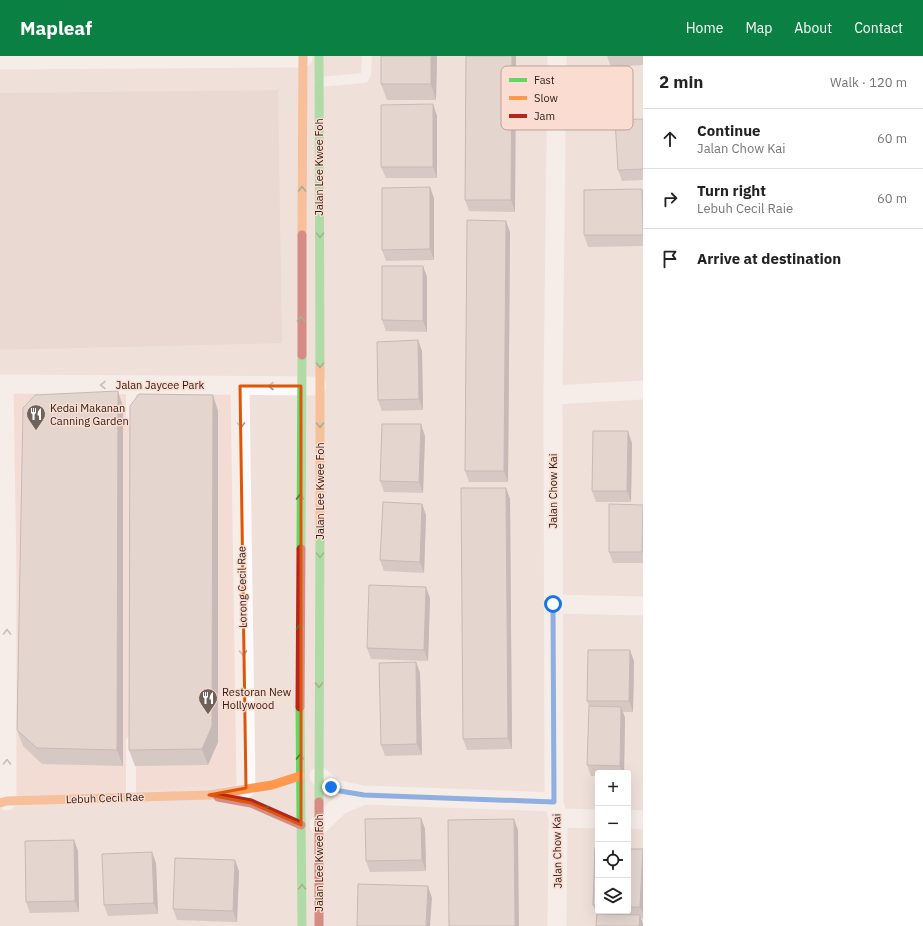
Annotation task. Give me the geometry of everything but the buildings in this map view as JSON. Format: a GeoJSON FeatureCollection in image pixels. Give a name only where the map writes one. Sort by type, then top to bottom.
{"type":"FeatureCollection","features":[{"type":"Feature","properties":{"kind":"main road","name":"Jalan Lee Kwee Foh"},"geometry":{"type":"LineString","coordinates":[[302,926],[310,825],[319,776],[319,82],[308,57]]}},
{"type":"Feature","properties":{"kind":"main road","name":"Jalan Lee Kwee Foh"},"geometry":{"type":"LineString","coordinates":[[308,57],[301,386],[300,776],[310,825],[319,926]]}},
{"type":"Feature","properties":{"kind":"main road","name":"Lebuh Cecil Rae"},"geometry":{"type":"LineString","coordinates":[[4,802],[210,795],[272,785],[300,776]]}},
{"type":"Feature","properties":{"kind":"main road","name":"Lebuh Cecil Rae"},"geometry":{"type":"LineString","coordinates":[[210,795],[251,803],[310,825]]}},
{"type":"Feature","properties":{"kind":"street","name":"Jalan Chow Kai"},"geometry":{"type":"LineString","coordinates":[[557,56],[557,66]]}},
{"type":"Feature","properties":{"kind":"street"},"geometry":{"type":"LineString","coordinates":[[0,60],[27,58],[308,57]]}},
{"type":"Feature","properties":{"kind":"street","name":"Jalan Chow Kai"},"geometry":{"type":"LineString","coordinates":[[556,130],[553,395],[553,604],[558,926]]}},
{"type":"Feature","properties":{"kind":"street"},"geometry":{"type":"LineString","coordinates":[[2,384],[7,572],[4,802]]}},
{"type":"Feature","properties":{"kind":"street","name":"Jalan Jaycee Park"},"geometry":{"type":"LineString","coordinates":[[2,384],[320,386]]}},
{"type":"Feature","properties":{"kind":"street","name":"Lorong Cecil Rae"},"geometry":{"type":"LineString","coordinates":[[240,386],[246,788]]}},
{"type":"Feature","properties":{"kind":"street"},"geometry":{"type":"LineString","coordinates":[[553,395],[643,390]]}},
{"type":"Feature","properties":{"kind":"street"},"geometry":{"type":"LineString","coordinates":[[553,604],[643,606]]}},
{"type":"Feature","properties":{"kind":"street"},"geometry":{"type":"LineString","coordinates":[[319,776],[331,787],[340,791],[364,795],[556,810],[595,818]]}},
{"type":"Feature","properties":{"kind":"street"},"geometry":{"type":"LineString","coordinates":[[310,825],[340,805],[364,795]]}},
{"type":"Feature","properties":{"kind":"street"},"geometry":{"type":"LineString","coordinates":[[631,819],[643,820]]}},
{"type":"Feature","properties":{"kind":"lane"},"geometry":{"type":"LineString","coordinates":[[319,82],[364,78],[366,74],[367,56]]}},
{"type":"Feature","properties":{"kind":"lane"},"geometry":{"type":"LineString","coordinates":[[131,385],[131,425]]}},
{"type":"Feature","properties":{"kind":"lane"},"geometry":{"type":"LineString","coordinates":[[131,734],[131,797]]}},
{"type":"Feature","properties":{"kind":"highlighted area"},"geometry":{"type":"Polygon","coordinates":[[[240,386],[301,386],[301,825],[251,803],[209,795],[246,788],[240,386]]]}},
{"type":"Feature","properties":{"kind":"shaded area"},"geometry":{"type":"Polygon","coordinates":[[[278,90],[282,343],[0,350],[0,93],[278,90]]]}},
{"type":"Feature","properties":{"kind":"shaded area"},"geometry":{"type":"Polygon","coordinates":[[[7,386],[239,388],[241,784],[11,798],[7,386]]]}},
{"type":"Feature","properties":{"kind":"traffic: fast"},"geometry":{"type":"LineString","coordinates":[[319,56],[320,369]]}},
{"type":"Feature","properties":{"kind":"traffic: fast"},"geometry":{"type":"LineString","coordinates":[[301,549],[302,355]]}},
{"type":"Feature","properties":{"kind":"traffic: fast"},"geometry":{"type":"LineString","coordinates":[[319,802],[320,527]]}},
{"type":"Feature","properties":{"kind":"traffic: fast"},"geometry":{"type":"LineString","coordinates":[[300,707],[302,926]]}},
{"type":"Feature","properties":{"kind":"traffic: slow"},"geometry":{"type":"LineString","coordinates":[[302,235],[303,56]]}},
{"type":"Feature","properties":{"kind":"traffic: slow"},"geometry":{"type":"LineString","coordinates":[[320,369],[320,527]]}},
{"type":"Feature","properties":{"kind":"traffic: slow"},"geometry":{"type":"LineString","coordinates":[[0,803],[7,801],[209,795],[272,785],[300,776]]}},
{"type":"Feature","properties":{"kind":"traffic: jam"},"geometry":{"type":"LineString","coordinates":[[302,235],[302,355]]}},
{"type":"Feature","properties":{"kind":"traffic: jam"},"geometry":{"type":"LineString","coordinates":[[300,707],[301,549]]}},
{"type":"Feature","properties":{"kind":"traffic: jam"},"geometry":{"type":"LineString","coordinates":[[218,797],[251,803],[301,825]]}},
{"type":"Feature","properties":{"kind":"traffic: jam"},"geometry":{"type":"LineString","coordinates":[[319,802],[319,926]]}},
{"type":"Feature","properties":{"kind":"place","name":"Kedai Makanan Canning Garden"},"geometry":{"type":"Point","coordinates":[36,431]}},
{"type":"Feature","properties":{"kind":"place","name":"Restoran New Hollywood"},"geometry":{"type":"Point","coordinates":[208,715]}},
{"type":"Feature","properties":{"kind":"route"},"geometry":{"type":"LineString","coordinates":[[331,787],[340,791],[364,795],[554,802],[553,604]]}}]}
